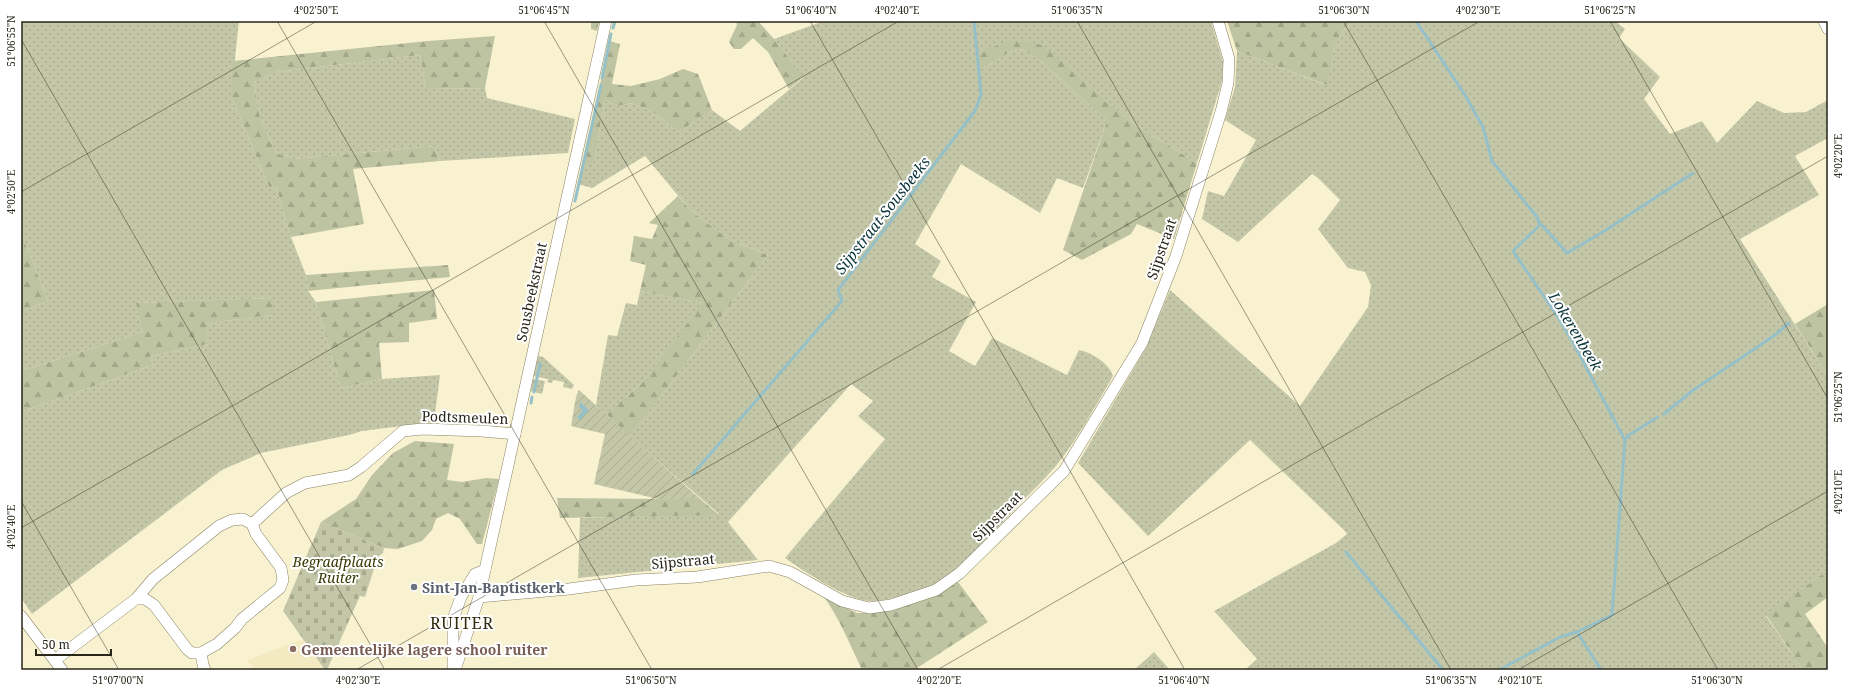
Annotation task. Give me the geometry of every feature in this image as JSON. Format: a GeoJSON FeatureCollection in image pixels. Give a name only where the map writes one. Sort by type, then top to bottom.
{"type":"FeatureCollection","features":[{"type":"Feature","properties":{"kind":"street","name":"Sousbeekstraat"},"geometry":{"type":"LineString","coordinates":[[454,670],[479,597],[606,21]]}},
{"type":"Feature","properties":{"kind":"street","name":"Sijpstraat"},"geometry":{"type":"LineString","coordinates":[[479,597],[569,589],[636,580],[697,577],[769,566],[790,572],[842,601],[869,608],[891,605],[936,590],[960,574],[1064,471],[1142,343],[1176,256],[1226,91],[1229,59],[1218,21]]}},
{"type":"Feature","properties":{"kind":"street"},"geometry":{"type":"LineString","coordinates":[[1824,21],[1828,29]]}},
{"type":"Feature","properties":{"kind":"street","name":"Podtsmeulen"},"geometry":{"type":"LineString","coordinates":[[252,524],[286,493],[305,483],[349,475],[362,467],[403,432],[422,429],[482,431],[515,434]]}},
{"type":"Feature","properties":{"kind":"street"},"geometry":{"type":"LineString","coordinates":[[55,660],[136,599],[153,579],[219,526],[232,520],[243,519],[252,524],[256,534],[281,568],[283,580],[280,588],[242,618],[235,628],[217,644],[201,653],[192,653],[187,649],[154,605],[145,599],[136,599]]}},
{"type":"Feature","properties":{"kind":"street","name":"Sousbeekstraat"},"geometry":{"type":"LineString","coordinates":[[454,670],[453,619],[461,597],[475,574],[485,570]]}},
{"type":"Feature","properties":{"kind":"street"},"geometry":{"type":"LineString","coordinates":[[21,616],[62,670]]}},
{"type":"Feature","properties":{"kind":"street"},"geometry":{"type":"LineString","coordinates":[[201,653],[205,670]]}},
{"type":"Feature","properties":{"kind":"shaded area","name":"Gemeentelijke lagere school ruiter"},"geometry":{"type":"Polygon","coordinates":[[[303,639],[325,670],[255,670],[247,660],[303,639]]]}},
{"type":"Feature","properties":{"kind":"green space"},"geometry":{"type":"Polygon","coordinates":[[[21,21],[239,21],[231,96],[269,187],[276,186],[291,237],[306,275],[308,291],[316,302],[341,388],[382,379],[440,375],[434,422],[362,431],[261,453],[222,470],[32,614],[21,598],[21,412],[153,365],[150,356],[208,344],[205,323],[273,315],[273,298],[137,303],[143,332],[21,371],[21,312],[48,301],[21,232],[21,21]]]}},
{"type":"Feature","properties":{"kind":"green space"},"geometry":{"type":"Polygon","coordinates":[[[591,21],[599,21],[597,31],[591,29],[591,21]]]}},
{"type":"Feature","properties":{"kind":"green space"},"geometry":{"type":"Polygon","coordinates":[[[736,21],[758,21],[803,77],[789,89],[768,52],[753,38],[741,49],[734,49],[729,42],[737,25],[736,21]]]}},
{"type":"Feature","properties":{"kind":"green space"},"geometry":{"type":"Polygon","coordinates":[[[824,21],[1211,21],[1223,62],[1222,81],[1197,163],[1132,123],[1043,46],[1011,40],[982,69],[1010,52],[1021,49],[1041,61],[1107,121],[1083,188],[1057,178],[1040,213],[961,164],[915,244],[941,261],[932,277],[976,302],[949,351],[975,366],[992,338],[1067,375],[1079,350],[1089,353],[1099,359],[1108,367],[1113,376],[1079,434],[1051,472],[963,563],[940,581],[929,587],[898,597],[868,601],[848,595],[825,584],[785,558],[885,439],[858,416],[873,401],[851,384],[728,522],[758,560],[578,578],[580,518],[719,514],[629,436],[596,405],[608,335],[617,336],[626,303],[637,305],[640,291],[704,303],[642,383],[606,414],[628,435],[659,399],[768,255],[730,240],[691,211],[645,156],[592,188],[578,184],[582,164],[593,164],[605,100],[618,106],[632,103],[651,111],[679,132],[712,110],[740,131],[803,78],[774,39],[824,21]]]}},
{"type":"Feature","properties":{"kind":"green space"},"geometry":{"type":"Polygon","coordinates":[[[1227,21],[1349,21],[1334,46],[1327,85],[1237,51],[1227,21]]]}},
{"type":"Feature","properties":{"kind":"green space"},"geometry":{"type":"Polygon","coordinates":[[[1349,21],[1615,21],[1625,29],[1619,38],[1660,77],[1644,99],[1670,134],[1702,121],[1717,143],[1757,101],[1784,113],[1806,112],[1828,100],[1828,138],[1795,156],[1819,195],[1740,239],[1828,376],[1828,570],[1766,616],[1803,670],[1245,670],[1257,659],[1214,611],[1336,543],[1347,534],[1344,530],[1250,440],[1148,536],[1078,463],[1146,348],[1170,290],[1300,406],[1368,307],[1371,285],[1365,272],[1348,268],[1318,229],[1340,200],[1312,174],[1238,242],[1202,219],[1208,191],[1224,196],[1256,140],[1225,120],[1235,87],[1237,51],[1326,85],[1334,46],[1349,21]]]}},
{"type":"Feature","properties":{"kind":"green space"},"geometry":{"type":"Polygon","coordinates":[[[495,36],[485,88],[426,89],[420,55],[276,72],[254,82],[260,117],[276,153],[295,159],[434,146],[440,161],[353,169],[364,224],[291,237],[276,186],[269,187],[231,96],[233,61],[428,41],[495,36]]]}},
{"type":"Feature","properties":{"kind":"green space"},"geometry":{"type":"Polygon","coordinates":[[[1011,40],[1029,41],[1044,46],[1132,123],[1197,163],[1174,239],[1137,224],[1131,234],[1082,260],[1063,250],[1107,121],[1041,61],[1021,49],[1010,52],[982,69],[974,60],[985,50],[1011,40]]]}},
{"type":"Feature","properties":{"kind":"green space"},"geometry":{"type":"Polygon","coordinates":[[[610,41],[620,44],[612,84],[631,86],[660,79],[683,69],[698,74],[712,110],[679,132],[651,111],[632,103],[618,106],[605,100],[593,165],[582,164],[610,41]]]}},
{"type":"Feature","properties":{"kind":"green space"},"geometry":{"type":"Polygon","coordinates":[[[420,55],[426,89],[485,88],[487,98],[575,119],[568,153],[440,161],[434,146],[295,159],[276,153],[260,117],[254,82],[276,72],[420,55]]]}},
{"type":"Feature","properties":{"kind":"green space"},"geometry":{"type":"Polygon","coordinates":[[[678,196],[691,211],[730,240],[768,255],[659,399],[628,436],[606,414],[642,383],[703,303],[640,291],[646,265],[630,261],[634,236],[652,239],[658,225],[649,223],[678,196]]]}},
{"type":"Feature","properties":{"kind":"green space"},"geometry":{"type":"Polygon","coordinates":[[[21,232],[48,301],[21,312],[21,232]]]}},
{"type":"Feature","properties":{"kind":"green space"},"geometry":{"type":"Polygon","coordinates":[[[448,265],[450,277],[308,291],[306,275],[448,265]]]}},
{"type":"Feature","properties":{"kind":"green space"},"geometry":{"type":"Polygon","coordinates":[[[434,290],[437,319],[409,323],[409,342],[379,343],[382,379],[341,388],[316,302],[434,290]]]}},
{"type":"Feature","properties":{"kind":"green space"},"geometry":{"type":"Polygon","coordinates":[[[273,298],[273,315],[206,323],[208,344],[150,356],[153,365],[21,412],[21,371],[143,332],[136,303],[273,298]]]}},
{"type":"Feature","properties":{"kind":"green space"},"geometry":{"type":"Polygon","coordinates":[[[1828,304],[1828,376],[1795,324],[1828,304]]]}},
{"type":"Feature","properties":{"kind":"green space"},"geometry":{"type":"Polygon","coordinates":[[[538,356],[543,357],[574,385],[572,389],[563,387],[564,382],[553,380],[552,383],[547,382],[548,379],[533,376],[538,356]]]}},
{"type":"Feature","properties":{"kind":"green space"},"geometry":{"type":"Polygon","coordinates":[[[533,379],[545,381],[542,394],[530,391],[533,379]]]}},
{"type":"Feature","properties":{"kind":"green space"},"geometry":{"type":"Polygon","coordinates":[[[579,390],[700,499],[658,499],[594,484],[605,434],[571,426],[575,401],[579,390]]]}},
{"type":"Feature","properties":{"kind":"green space"},"geometry":{"type":"Polygon","coordinates":[[[415,441],[454,444],[447,480],[462,482],[486,478],[499,479],[482,544],[477,544],[460,519],[448,513],[436,519],[432,530],[422,541],[398,549],[384,548],[321,522],[356,499],[372,475],[393,453],[415,441]]]}},
{"type":"Feature","properties":{"kind":"green space"},"geometry":{"type":"Polygon","coordinates":[[[678,480],[719,515],[560,518],[557,498],[661,499],[678,480]]]}},
{"type":"Feature","properties":{"kind":"green space","name":"Begraafplaats Ruiter"},"geometry":{"type":"Polygon","coordinates":[[[321,522],[384,548],[383,553],[378,556],[365,597],[360,596],[327,670],[325,670],[283,611],[321,522]]]}},
{"type":"Feature","properties":{"kind":"green space"},"geometry":{"type":"Polygon","coordinates":[[[1828,570],[1828,597],[1805,614],[1828,648],[1828,670],[1803,670],[1766,615],[1828,570]]]}},
{"type":"Feature","properties":{"kind":"green space"},"geometry":{"type":"Polygon","coordinates":[[[958,582],[988,622],[914,670],[862,670],[840,623],[824,597],[857,613],[875,613],[906,606],[937,595],[958,582]]]}},
{"type":"Feature","properties":{"kind":"green space"},"geometry":{"type":"Polygon","coordinates":[[[1154,652],[1170,670],[1134,670],[1154,652]]]}},
{"type":"Feature","properties":{"kind":"water"},"geometry":{"type":"Polygon","coordinates":[[[580,402],[589,410],[580,420],[577,417],[583,410],[579,407],[580,402]]]}},
{"type":"Feature","properties":{"kind":"waterway"},"geometry":{"type":"LineString","coordinates":[[613,28],[615,21]]}},
{"type":"Feature","properties":{"kind":"waterway","name":"Sijpstraat-Sousbeeks"},"geometry":{"type":"LineString","coordinates":[[693,474],[842,301],[838,290],[975,111],[981,95],[974,21]]}},
{"type":"Feature","properties":{"kind":"waterway","name":"Lokerenbeek"},"geometry":{"type":"LineString","coordinates":[[1416,21],[1465,95],[1483,127],[1492,161],[1537,217],[1540,225],[1513,251],[1556,314],[1571,339],[1625,440],[1612,615],[1577,632],[1601,670]]}},
{"type":"Feature","properties":{"kind":"waterway"},"geometry":{"type":"LineString","coordinates":[[602,78],[611,34]]}},
{"type":"Feature","properties":{"kind":"waterway"},"geometry":{"type":"LineString","coordinates":[[575,201],[601,85]]}},
{"type":"Feature","properties":{"kind":"waterway"},"geometry":{"type":"LineString","coordinates":[[1540,225],[1542,225],[1567,253],[1606,230],[1693,173]]}},
{"type":"Feature","properties":{"kind":"waterway"},"geometry":{"type":"LineString","coordinates":[[1664,414],[1692,391],[1775,335],[1789,323]]}},
{"type":"Feature","properties":{"kind":"waterway"},"geometry":{"type":"LineString","coordinates":[[534,392],[540,364]]}},
{"type":"Feature","properties":{"kind":"waterway"},"geometry":{"type":"LineString","coordinates":[[531,403],[532,397]]}},
{"type":"Feature","properties":{"kind":"waterway"},"geometry":{"type":"LineString","coordinates":[[1625,440],[1629,435],[1658,417]]}},
{"type":"Feature","properties":{"kind":"waterway"},"geometry":{"type":"LineString","coordinates":[[1346,552],[1443,670]]}},
{"type":"Feature","properties":{"kind":"waterway"},"geometry":{"type":"LineString","coordinates":[[1499,670],[1560,637],[1577,632]]}},
{"type":"Feature","properties":{"kind":"place","name":"Sint-Jan-Baptistkerk"},"geometry":{"type":"Point","coordinates":[414,587]}},
{"type":"Feature","properties":{"kind":"place","name":"Gemeentelijke lagere school ruiter"},"geometry":{"type":"Point","coordinates":[293,649]}},
{"type":"Feature","properties":{"kind":"district","name":"RUITER"},"geometry":{"type":"Point","coordinates":[462,623]}}]}
